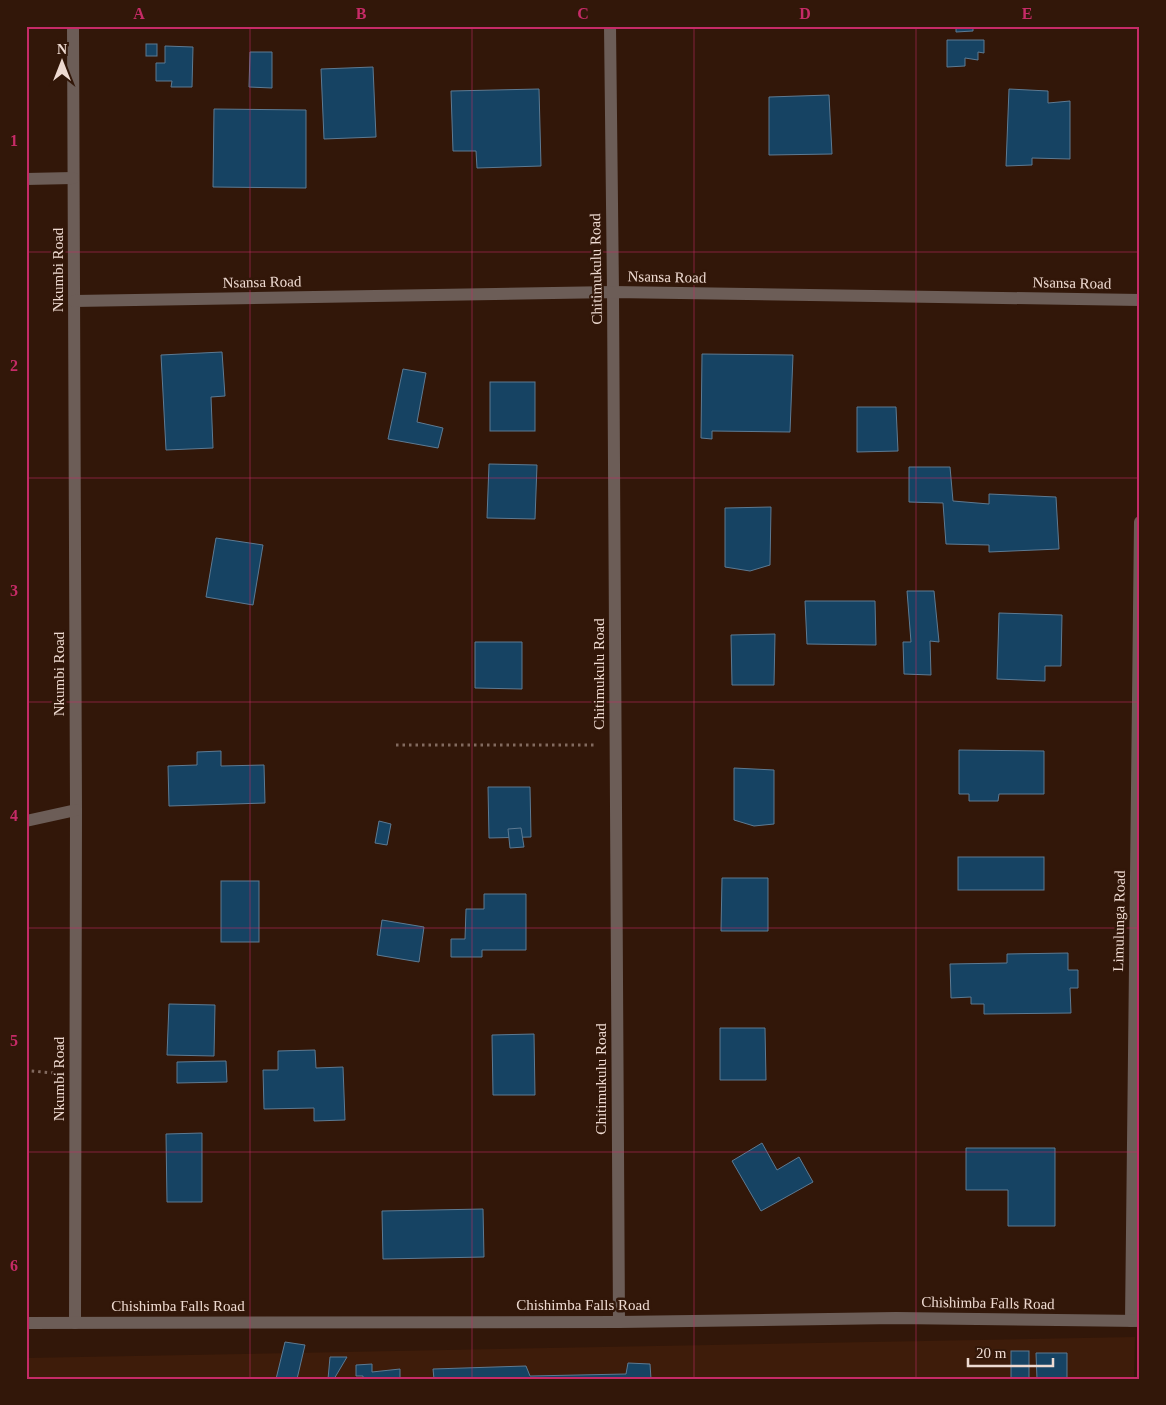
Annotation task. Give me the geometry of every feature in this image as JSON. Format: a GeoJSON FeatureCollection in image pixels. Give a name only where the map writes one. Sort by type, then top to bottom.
{"type":"FeatureCollection","features":[{"type":"Feature","properties":{"kind":"street","name":"Nkumbi Road"},"geometry":{"type":"LineString","coordinates":[[73,26],[76,810],[75,1323]]}},
{"type":"Feature","properties":{"kind":"street","name":"Chitimukulu Road"},"geometry":{"type":"LineString","coordinates":[[610,26],[619,1322]]}},
{"type":"Feature","properties":{"kind":"street"},"geometry":{"type":"LineString","coordinates":[[26,179],[73,178]]}},
{"type":"Feature","properties":{"kind":"street","name":"Nsansa Road"},"geometry":{"type":"LineString","coordinates":[[74,301],[613,292],[1140,300]]}},
{"type":"Feature","properties":{"kind":"street","name":"Limulunga Road"},"geometry":{"type":"LineString","coordinates":[[1135,1321],[1140,522]]}},
{"type":"Feature","properties":{"kind":"street"},"geometry":{"type":"LineString","coordinates":[[26,821],[76,810]]}},
{"type":"Feature","properties":{"kind":"street","name":"Chishimba Falls Road"},"geometry":{"type":"LineString","coordinates":[[26,1323],[619,1322],[896,1318],[1135,1321]]}},
{"type":"Feature","properties":{"kind":"path"},"geometry":{"type":"LineString","coordinates":[[396,745],[616,744]]}},
{"type":"Feature","properties":{"kind":"path"},"geometry":{"type":"LineString","coordinates":[[26,1074],[31,1071],[76,1074]]}},
{"type":"Feature","properties":{"kind":"shaded area"},"geometry":{"type":"Polygon","coordinates":[[[1135,1337],[1134,1379],[26,1379],[26,1358],[1135,1337]]]}},
{"type":"Feature","properties":{"kind":"building"},"geometry":{"type":"Polygon","coordinates":[[[956,26],[973,26],[973,31],[956,32],[956,26]]]}},
{"type":"Feature","properties":{"kind":"building"},"geometry":{"type":"Polygon","coordinates":[[[947,40],[984,40],[984,53],[978,52],[978,60],[965,58],[965,66],[947,67],[947,40]]]}},
{"type":"Feature","properties":{"kind":"building"},"geometry":{"type":"Polygon","coordinates":[[[146,44],[157,44],[157,56],[146,56],[146,44]]]}},
{"type":"Feature","properties":{"kind":"building"},"geometry":{"type":"Polygon","coordinates":[[[165,46],[193,47],[192,87],[171,87],[172,81],[156,81],[156,63],[165,63],[165,46]]]}},
{"type":"Feature","properties":{"kind":"building"},"geometry":{"type":"Polygon","coordinates":[[[250,52],[272,52],[272,88],[249,87],[250,52]]]}},
{"type":"Feature","properties":{"kind":"building"},"geometry":{"type":"Polygon","coordinates":[[[373,67],[376,137],[324,139],[321,69],[373,67]]]}},
{"type":"Feature","properties":{"kind":"building"},"geometry":{"type":"Polygon","coordinates":[[[539,89],[541,166],[477,168],[476,151],[453,151],[451,91],[539,89]]]}},
{"type":"Feature","properties":{"kind":"building"},"geometry":{"type":"Polygon","coordinates":[[[1009,89],[1048,91],[1048,103],[1070,101],[1070,159],[1032,158],[1032,165],[1006,166],[1009,89]]]}},
{"type":"Feature","properties":{"kind":"building"},"geometry":{"type":"Polygon","coordinates":[[[829,95],[832,154],[769,155],[769,97],[829,95]]]}},
{"type":"Feature","properties":{"kind":"building"},"geometry":{"type":"Polygon","coordinates":[[[214,109],[306,110],[306,188],[213,187],[214,109]]]}},
{"type":"Feature","properties":{"kind":"building"},"geometry":{"type":"Polygon","coordinates":[[[222,352],[225,396],[211,397],[213,448],[166,450],[161,355],[222,352]]]}},
{"type":"Feature","properties":{"kind":"building"},"geometry":{"type":"Polygon","coordinates":[[[702,354],[793,355],[790,432],[712,431],[712,439],[701,438],[702,354]]]}},
{"type":"Feature","properties":{"kind":"building"},"geometry":{"type":"Polygon","coordinates":[[[403,369],[426,373],[417,422],[443,428],[438,448],[388,439],[403,369]]]}},
{"type":"Feature","properties":{"kind":"building"},"geometry":{"type":"Polygon","coordinates":[[[490,382],[535,382],[535,431],[490,431],[490,382]]]}},
{"type":"Feature","properties":{"kind":"building"},"geometry":{"type":"Polygon","coordinates":[[[857,407],[896,407],[898,451],[857,452],[857,407]]]}},
{"type":"Feature","properties":{"kind":"building"},"geometry":{"type":"Polygon","coordinates":[[[489,464],[537,465],[535,519],[487,518],[489,464]]]}},
{"type":"Feature","properties":{"kind":"building"},"geometry":{"type":"Polygon","coordinates":[[[909,467],[950,467],[953,501],[989,504],[989,494],[1056,497],[1059,549],[989,552],[989,545],[946,544],[943,503],[909,502],[909,467]]]}},
{"type":"Feature","properties":{"kind":"building"},"geometry":{"type":"Polygon","coordinates":[[[771,507],[770,565],[750,571],[725,567],[725,508],[771,507]]]}},
{"type":"Feature","properties":{"kind":"building"},"geometry":{"type":"Polygon","coordinates":[[[216,538],[263,545],[253,605],[206,597],[216,538]]]}},
{"type":"Feature","properties":{"kind":"building"},"geometry":{"type":"Polygon","coordinates":[[[907,591],[934,591],[939,642],[930,641],[931,675],[904,674],[903,642],[911,642],[907,591]]]}},
{"type":"Feature","properties":{"kind":"building"},"geometry":{"type":"Polygon","coordinates":[[[805,601],[875,601],[876,645],[807,644],[805,601]]]}},
{"type":"Feature","properties":{"kind":"building"},"geometry":{"type":"Polygon","coordinates":[[[999,613],[1062,615],[1061,666],[1045,666],[1045,681],[997,679],[999,613]]]}},
{"type":"Feature","properties":{"kind":"building"},"geometry":{"type":"Polygon","coordinates":[[[775,634],[774,685],[732,685],[731,635],[775,634]]]}},
{"type":"Feature","properties":{"kind":"building"},"geometry":{"type":"Polygon","coordinates":[[[475,642],[522,642],[522,689],[475,688],[475,642]]]}},
{"type":"Feature","properties":{"kind":"building"},"geometry":{"type":"Polygon","coordinates":[[[959,750],[1044,751],[1044,794],[999,794],[998,801],[969,801],[969,794],[959,794],[959,750]]]}},
{"type":"Feature","properties":{"kind":"building"},"geometry":{"type":"Polygon","coordinates":[[[221,751],[221,766],[264,765],[265,803],[169,806],[168,766],[197,765],[197,752],[221,751]]]}},
{"type":"Feature","properties":{"kind":"building"},"geometry":{"type":"Polygon","coordinates":[[[734,768],[774,770],[774,824],[754,826],[734,820],[734,768]]]}},
{"type":"Feature","properties":{"kind":"building"},"geometry":{"type":"Polygon","coordinates":[[[488,787],[530,787],[531,837],[489,838],[488,787]]]}},
{"type":"Feature","properties":{"kind":"building"},"geometry":{"type":"Polygon","coordinates":[[[379,821],[391,824],[387,845],[375,843],[379,821]]]}},
{"type":"Feature","properties":{"kind":"building"},"geometry":{"type":"Polygon","coordinates":[[[521,828],[524,847],[510,848],[508,829],[521,828]]]}},
{"type":"Feature","properties":{"kind":"building"},"geometry":{"type":"Polygon","coordinates":[[[958,857],[1044,857],[1044,890],[958,890],[958,857]]]}},
{"type":"Feature","properties":{"kind":"building"},"geometry":{"type":"Polygon","coordinates":[[[722,878],[768,878],[768,931],[721,931],[722,878]]]}},
{"type":"Feature","properties":{"kind":"building"},"geometry":{"type":"Polygon","coordinates":[[[221,881],[259,881],[259,942],[221,942],[221,881]]]}},
{"type":"Feature","properties":{"kind":"building"},"geometry":{"type":"Polygon","coordinates":[[[484,894],[526,894],[526,950],[482,950],[482,957],[451,957],[451,939],[465,939],[466,909],[484,909],[484,894]]]}},
{"type":"Feature","properties":{"kind":"building"},"geometry":{"type":"Polygon","coordinates":[[[382,920],[424,927],[419,962],[377,955],[382,920]]]}},
{"type":"Feature","properties":{"kind":"building"},"geometry":{"type":"Polygon","coordinates":[[[1068,953],[1068,970],[1078,970],[1078,988],[1070,988],[1071,1013],[984,1014],[984,1004],[971,1004],[971,997],[951,998],[950,964],[1007,963],[1007,954],[1068,953]]]}},
{"type":"Feature","properties":{"kind":"building"},"geometry":{"type":"Polygon","coordinates":[[[169,1004],[215,1005],[214,1056],[167,1055],[169,1004]]]}},
{"type":"Feature","properties":{"kind":"building"},"geometry":{"type":"Polygon","coordinates":[[[720,1028],[765,1028],[766,1080],[720,1080],[720,1028]]]}},
{"type":"Feature","properties":{"kind":"building"},"geometry":{"type":"Polygon","coordinates":[[[534,1034],[535,1095],[493,1095],[492,1035],[534,1034]]]}},
{"type":"Feature","properties":{"kind":"building"},"geometry":{"type":"Polygon","coordinates":[[[315,1050],[316,1068],[343,1067],[345,1120],[314,1121],[314,1108],[264,1109],[263,1070],[278,1070],[278,1051],[315,1050]]]}},
{"type":"Feature","properties":{"kind":"building"},"geometry":{"type":"Polygon","coordinates":[[[226,1061],[227,1082],[177,1083],[177,1062],[226,1061]]]}},
{"type":"Feature","properties":{"kind":"building"},"geometry":{"type":"Polygon","coordinates":[[[202,1133],[202,1202],[167,1202],[166,1134],[202,1133]]]}},
{"type":"Feature","properties":{"kind":"building"},"geometry":{"type":"Polygon","coordinates":[[[762,1143],[777,1170],[799,1157],[813,1182],[761,1211],[732,1161],[762,1143]]]}},
{"type":"Feature","properties":{"kind":"building"},"geometry":{"type":"Polygon","coordinates":[[[966,1148],[1055,1148],[1055,1226],[1008,1226],[1008,1190],[966,1190],[966,1148]]]}},
{"type":"Feature","properties":{"kind":"building"},"geometry":{"type":"Polygon","coordinates":[[[483,1209],[484,1257],[383,1259],[382,1211],[483,1209]]]}},
{"type":"Feature","properties":{"kind":"building"},"geometry":{"type":"Polygon","coordinates":[[[285,1342],[305,1345],[297,1379],[276,1379],[285,1342]]]}},
{"type":"Feature","properties":{"kind":"building"},"geometry":{"type":"Polygon","coordinates":[[[1011,1351],[1029,1351],[1029,1379],[1011,1379],[1011,1351]]]}},
{"type":"Feature","properties":{"kind":"building"},"geometry":{"type":"Polygon","coordinates":[[[1036,1353],[1067,1353],[1067,1378],[1037,1379],[1036,1353]]]}},
{"type":"Feature","properties":{"kind":"building"},"geometry":{"type":"Polygon","coordinates":[[[330,1357],[347,1357],[334,1379],[328,1379],[330,1357]]]}},
{"type":"Feature","properties":{"kind":"building"},"geometry":{"type":"Polygon","coordinates":[[[628,1363],[650,1364],[651,1379],[434,1379],[433,1369],[526,1366],[530,1376],[626,1374],[628,1363]]]}},
{"type":"Feature","properties":{"kind":"building"},"geometry":{"type":"Polygon","coordinates":[[[372,1364],[372,1372],[400,1369],[400,1379],[363,1379],[363,1376],[356,1376],[356,1365],[372,1364]]]}}]}
